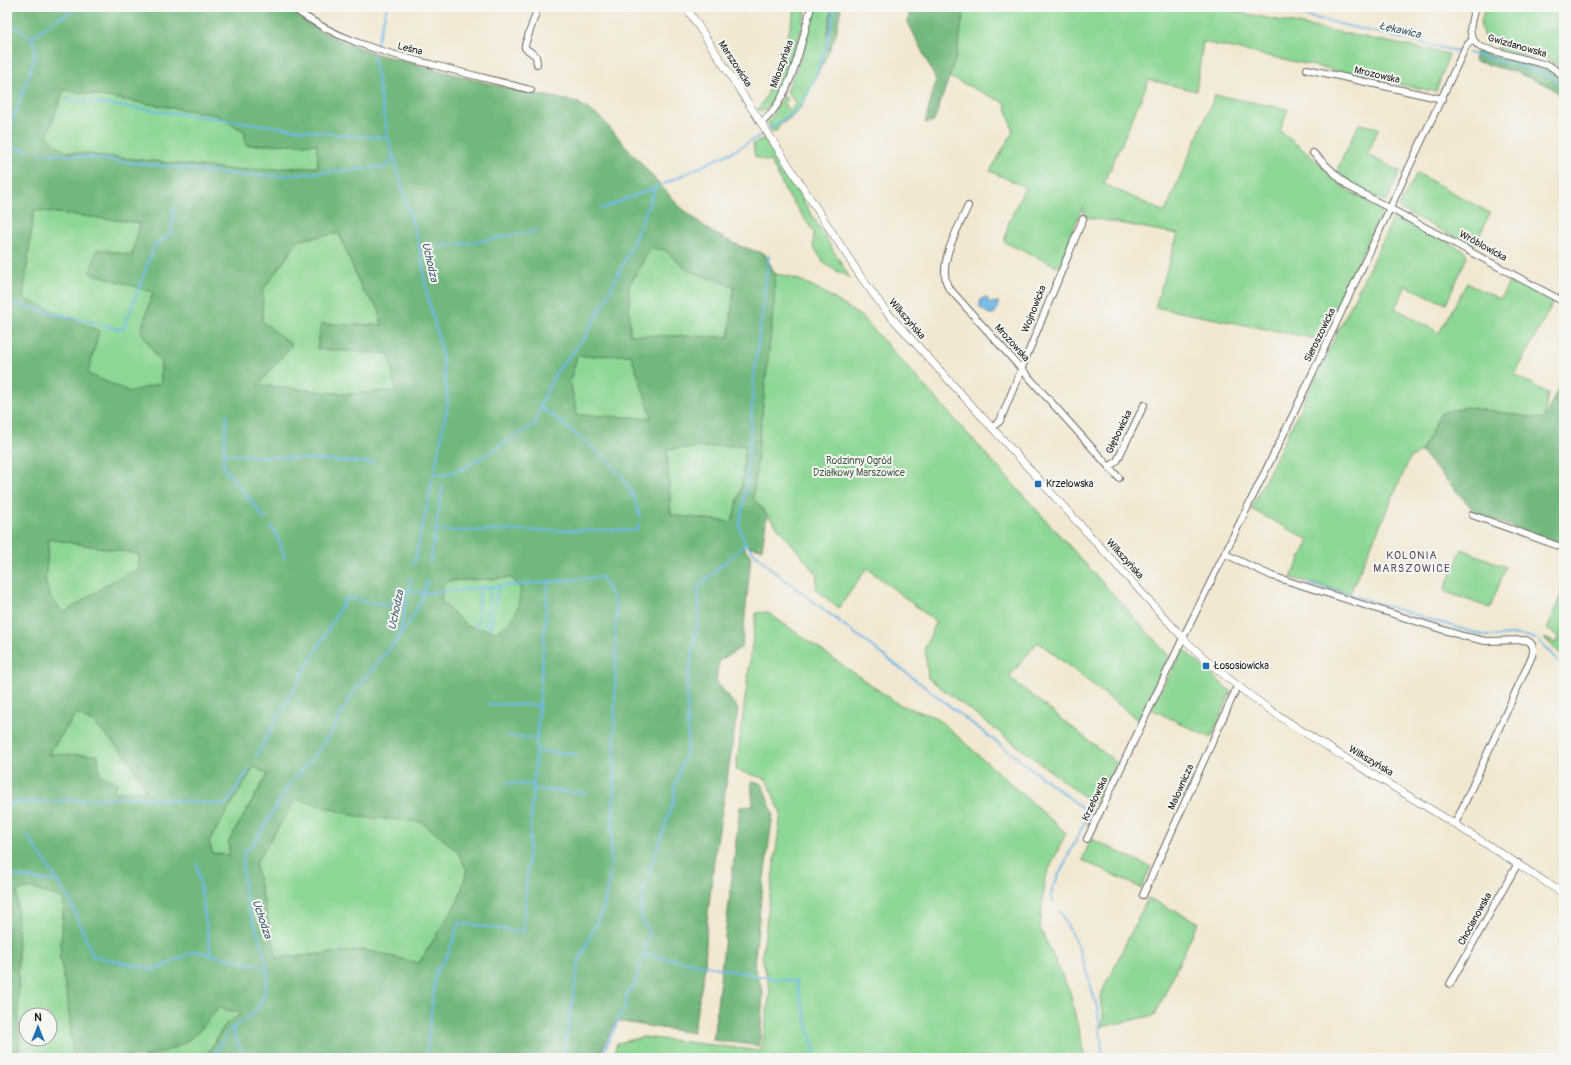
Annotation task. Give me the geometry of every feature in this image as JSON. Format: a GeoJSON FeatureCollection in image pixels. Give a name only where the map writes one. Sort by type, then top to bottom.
{"type":"FeatureCollection","features":[{"type":"Feature","properties":{"kind":"street","name":"Leśna"},"geometry":{"type":"LineString","coordinates":[[292,7],[306,18],[326,29],[371,48],[389,54],[531,90]]}},
{"type":"Feature","properties":{"kind":"street"},"geometry":{"type":"LineString","coordinates":[[537,64],[536,56],[525,48],[525,44],[538,7]]}},
{"type":"Feature","properties":{"kind":"street","name":"Marszowicka"},"geometry":{"type":"LineString","coordinates":[[686,7],[768,133]]}},
{"type":"Feature","properties":{"kind":"street","name":"Miłoszyńska"},"geometry":{"type":"LineString","coordinates":[[761,123],[773,109],[789,80],[798,57],[811,7]]}},
{"type":"Feature","properties":{"kind":"street","name":"Gwizdanowska"},"geometry":{"type":"LineString","coordinates":[[1475,7],[1470,28],[1472,40],[1487,50],[1542,63],[1557,70],[1564,76]]}},
{"type":"Feature","properties":{"kind":"street","name":"Sieroszowicka"},"geometry":{"type":"LineString","coordinates":[[1183,638],[1225,554],[1391,208],[1466,46],[1472,40]]}},
{"type":"Feature","properties":{"kind":"street","name":"Mrozowska"},"geometry":{"type":"LineString","coordinates":[[1307,69],[1442,99]]}},
{"type":"Feature","properties":{"kind":"street","name":"Wilkszyńska"},"geometry":{"type":"LineString","coordinates":[[768,133],[861,277],[885,310],[1183,638],[1210,664],[1237,687],[1321,743],[1456,824],[1564,894]]}},
{"type":"Feature","properties":{"kind":"street","name":"Wróblowicka"},"geometry":{"type":"LineString","coordinates":[[1313,153],[1348,186],[1564,302]]}},
{"type":"Feature","properties":{"kind":"street","name":"Mrozowska"},"geometry":{"type":"LineString","coordinates":[[968,206],[945,260],[945,282],[1119,478]]}},
{"type":"Feature","properties":{"kind":"street","name":"Wojnowicka"},"geometry":{"type":"LineString","coordinates":[[992,427],[1000,421],[1020,368],[1083,219]]}},
{"type":"Feature","properties":{"kind":"street","name":"Głębowicka"},"geometry":{"type":"LineString","coordinates":[[1109,467],[1117,461],[1144,405]]}},
{"type":"Feature","properties":{"kind":"street"},"geometry":{"type":"LineString","coordinates":[[1472,515],[1564,548]]}},
{"type":"Feature","properties":{"kind":"street"},"geometry":{"type":"LineString","coordinates":[[1225,554],[1272,576],[1463,636],[1485,641],[1526,640],[1531,643],[1533,653],[1456,824]]}},
{"type":"Feature","properties":{"kind":"street","name":"Krzelowska"},"geometry":{"type":"LineString","coordinates":[[1087,839],[1183,638]]}},
{"type":"Feature","properties":{"kind":"street","name":"Malownicza"},"geometry":{"type":"LineString","coordinates":[[1143,896],[1237,687]]}},
{"type":"Feature","properties":{"kind":"street","name":"Chocianowska"},"geometry":{"type":"LineString","coordinates":[[1450,984],[1518,864]]}},
{"type":"Feature","properties":{"kind":"green space"},"geometry":{"type":"Polygon","coordinates":[[[7,7],[286,7],[307,23],[336,39],[377,54],[506,88],[577,102],[601,118],[678,205],[713,233],[740,246],[765,254],[775,274],[774,302],[753,498],[767,515],[762,549],[743,545],[745,550],[751,555],[742,647],[719,661],[716,681],[738,709],[714,861],[707,922],[705,967],[693,1033],[616,1021],[598,1058],[205,1058],[225,1025],[242,1013],[218,1008],[199,1031],[186,1042],[171,1049],[156,1054],[139,1057],[73,1058],[68,1001],[60,958],[64,899],[31,888],[17,891],[19,1058],[7,1058],[7,800],[11,800],[9,763],[7,763],[7,7]],[[64,90],[47,137],[66,152],[237,170],[318,167],[317,144],[246,145],[244,131],[216,115],[64,90]],[[34,210],[23,298],[99,331],[88,374],[130,392],[161,383],[161,364],[141,331],[153,292],[90,273],[97,249],[132,255],[140,223],[34,210]],[[339,233],[299,240],[263,290],[262,321],[292,345],[258,385],[347,394],[396,391],[389,354],[317,349],[321,324],[382,325],[379,309],[362,290],[339,233]],[[651,248],[629,285],[630,335],[729,337],[734,286],[687,270],[665,250],[651,248]],[[631,355],[577,356],[570,381],[577,415],[652,418],[631,355]],[[745,445],[667,449],[671,515],[732,522],[742,485],[745,445]],[[49,539],[45,581],[51,599],[64,613],[109,583],[139,569],[139,554],[49,539]],[[512,578],[448,581],[442,588],[441,602],[467,626],[497,632],[509,622],[515,614],[521,589],[512,578]],[[76,714],[48,754],[98,755],[100,775],[117,783],[113,792],[146,791],[130,760],[93,722],[76,714]],[[254,767],[209,841],[212,853],[229,855],[229,841],[268,774],[254,767]],[[296,799],[255,864],[277,958],[364,950],[419,963],[459,899],[467,870],[457,851],[422,822],[360,817],[296,799]]]}},
{"type":"Feature","properties":{"kind":"green space"},"geometry":{"type":"Polygon","coordinates":[[[796,7],[807,7],[791,65],[785,81],[770,106],[761,112],[757,109],[762,103],[774,78],[796,7]]]}},
{"type":"Feature","properties":{"kind":"green space"},"geometry":{"type":"Polygon","coordinates":[[[815,7],[832,7],[825,49],[829,51],[801,107],[793,116],[772,133],[768,123],[784,96],[788,100],[784,104],[789,110],[796,104],[787,91],[802,56],[815,7]]]}},
{"type":"Feature","properties":{"kind":"green space"},"geometry":{"type":"Polygon","coordinates":[[[832,7],[841,7],[836,34],[829,51],[825,49],[832,7]]]}},
{"type":"Feature","properties":{"kind":"green space"},"geometry":{"type":"Polygon","coordinates":[[[910,7],[965,7],[956,57],[934,121],[925,123],[936,80],[908,22],[910,7]]]}},
{"type":"Feature","properties":{"kind":"green space"},"geometry":{"type":"Polygon","coordinates":[[[965,7],[1212,7],[1449,54],[1436,92],[1203,42],[1196,91],[1149,80],[1104,184],[1165,212],[1215,95],[1288,109],[1280,131],[1311,156],[1338,182],[1352,193],[1372,202],[1382,211],[1321,340],[1155,307],[1178,234],[1086,217],[1082,207],[1059,267],[1004,242],[1009,222],[1025,187],[990,171],[1013,132],[1005,103],[949,77],[956,57],[965,7]]]}},
{"type":"Feature","properties":{"kind":"green space"},"geometry":{"type":"Polygon","coordinates":[[[1485,7],[1564,7],[1564,69],[1534,51],[1535,58],[1498,49],[1498,43],[1485,40],[1480,25],[1485,7]]]}},
{"type":"Feature","properties":{"kind":"green space"},"geometry":{"type":"Polygon","coordinates":[[[1476,51],[1553,71],[1564,81],[1564,99],[1549,86],[1512,71],[1474,61],[1476,51]]]}},
{"type":"Feature","properties":{"kind":"green space"},"geometry":{"type":"Polygon","coordinates":[[[64,90],[216,115],[244,131],[246,145],[317,144],[318,167],[237,170],[66,152],[46,138],[64,90]]]}},
{"type":"Feature","properties":{"kind":"green space"},"geometry":{"type":"Polygon","coordinates":[[[1359,124],[1379,128],[1367,155],[1400,171],[1387,201],[1360,189],[1337,170],[1359,124]]]}},
{"type":"Feature","properties":{"kind":"green space"},"geometry":{"type":"Polygon","coordinates":[[[764,138],[850,278],[826,265],[813,247],[814,232],[786,192],[771,162],[755,157],[753,144],[764,138]]]}},
{"type":"Feature","properties":{"kind":"green space"},"geometry":{"type":"Polygon","coordinates":[[[1417,173],[1490,213],[1474,247],[1398,208],[1417,173]]]}},
{"type":"Feature","properties":{"kind":"green space"},"geometry":{"type":"Polygon","coordinates":[[[34,210],[140,223],[132,255],[153,292],[141,331],[161,364],[161,383],[130,392],[88,374],[23,298],[34,210]]]}},
{"type":"Feature","properties":{"kind":"green space"},"geometry":{"type":"Polygon","coordinates":[[[1395,215],[1465,251],[1467,257],[1446,304],[1406,286],[1395,308],[1439,333],[1467,283],[1500,299],[1512,277],[1554,300],[1515,375],[1548,393],[1544,419],[1466,407],[1441,413],[1421,452],[1410,458],[1350,593],[1291,578],[1309,540],[1251,509],[1395,215]]]}},
{"type":"Feature","properties":{"kind":"green space"},"geometry":{"type":"Polygon","coordinates":[[[339,233],[362,290],[379,309],[382,326],[321,324],[389,354],[396,391],[347,394],[257,385],[292,345],[262,321],[263,290],[299,240],[339,233]]]}},
{"type":"Feature","properties":{"kind":"green space"},"geometry":{"type":"Polygon","coordinates":[[[651,248],[665,250],[687,270],[734,286],[729,337],[630,335],[629,286],[651,248]]]}},
{"type":"Feature","properties":{"kind":"green space","name":"Rodzinny Ogród Działkowy Marszowice"},"geometry":{"type":"Polygon","coordinates":[[[775,274],[787,276],[809,284],[862,317],[1169,656],[1138,720],[1038,642],[1009,677],[1117,763],[1095,805],[928,678],[925,648],[936,622],[867,568],[839,608],[816,590],[817,574],[753,498],[774,302],[775,274]]]}},
{"type":"Feature","properties":{"kind":"green space"},"geometry":{"type":"Polygon","coordinates":[[[631,355],[653,418],[577,415],[570,381],[577,356],[631,355]]]}},
{"type":"Feature","properties":{"kind":"green space"},"geometry":{"type":"Polygon","coordinates":[[[1564,376],[1564,546],[1477,514],[1421,452],[1441,413],[1466,407],[1544,419],[1564,376]]]}},
{"type":"Feature","properties":{"kind":"green space"},"geometry":{"type":"Polygon","coordinates":[[[745,445],[742,485],[732,522],[671,515],[667,449],[745,445]]]}},
{"type":"Feature","properties":{"kind":"green space"},"geometry":{"type":"Polygon","coordinates":[[[49,539],[139,554],[139,569],[109,583],[64,613],[51,599],[45,581],[49,539]]]}},
{"type":"Feature","properties":{"kind":"green space"},"geometry":{"type":"Polygon","coordinates":[[[1462,549],[1506,567],[1490,608],[1444,590],[1462,549]]]}},
{"type":"Feature","properties":{"kind":"green space"},"geometry":{"type":"Polygon","coordinates":[[[512,578],[521,589],[519,604],[513,618],[497,632],[467,626],[441,602],[442,588],[448,581],[512,578]]]}},
{"type":"Feature","properties":{"kind":"green space"},"geometry":{"type":"Polygon","coordinates":[[[1564,587],[1564,658],[1544,638],[1556,643],[1558,636],[1547,629],[1564,587]]]}},
{"type":"Feature","properties":{"kind":"green space"},"geometry":{"type":"Polygon","coordinates":[[[767,612],[898,704],[937,718],[1066,833],[1045,878],[1040,928],[1070,993],[1085,1058],[613,1058],[617,1043],[644,1037],[762,1051],[770,990],[762,956],[781,813],[766,779],[736,770],[756,613],[767,612]]]}},
{"type":"Feature","properties":{"kind":"green space"},"geometry":{"type":"Polygon","coordinates":[[[1183,649],[1231,692],[1211,738],[1151,709],[1183,649]]]}},
{"type":"Feature","properties":{"kind":"green space"},"geometry":{"type":"Polygon","coordinates":[[[76,714],[93,722],[130,760],[146,791],[112,792],[48,755],[76,714]]]}},
{"type":"Feature","properties":{"kind":"green space"},"geometry":{"type":"Polygon","coordinates":[[[254,767],[268,773],[229,841],[229,855],[212,853],[209,841],[254,767]]]}},
{"type":"Feature","properties":{"kind":"green space"},"geometry":{"type":"Polygon","coordinates":[[[751,781],[762,784],[773,814],[761,899],[754,966],[763,991],[760,1046],[713,1040],[740,807],[753,806],[751,781]]]}},
{"type":"Feature","properties":{"kind":"green space"},"geometry":{"type":"Polygon","coordinates":[[[296,799],[360,817],[422,822],[457,851],[467,870],[459,899],[419,963],[364,950],[277,958],[255,864],[296,799]]]}},
{"type":"Feature","properties":{"kind":"green space"},"geometry":{"type":"Polygon","coordinates":[[[1091,839],[1151,867],[1141,888],[1082,860],[1091,839]]]}},
{"type":"Feature","properties":{"kind":"green space"},"geometry":{"type":"Polygon","coordinates":[[[31,888],[64,899],[60,958],[68,1001],[73,1058],[19,1058],[19,1047],[58,1047],[58,1007],[18,1007],[17,891],[31,888]]]}},
{"type":"Feature","properties":{"kind":"green space"},"geometry":{"type":"Polygon","coordinates":[[[1148,898],[1198,922],[1155,1015],[1101,1027],[1103,1019],[1100,996],[1148,898]]]}},
{"type":"Feature","properties":{"kind":"green space"},"geometry":{"type":"Polygon","coordinates":[[[218,1008],[242,1013],[225,1025],[205,1058],[142,1058],[178,1046],[198,1032],[218,1008]]]}},
{"type":"Feature","properties":{"kind":"water"},"geometry":{"type":"Polygon","coordinates":[[[986,297],[990,303],[998,302],[998,308],[994,314],[989,314],[979,307],[981,299],[986,297]]]}},
{"type":"Feature","properties":{"kind":"waterway","name":"Uchodza"},"geometry":{"type":"LineString","coordinates":[[376,46],[387,7]]}},
{"type":"Feature","properties":{"kind":"waterway"},"geometry":{"type":"LineString","coordinates":[[770,129],[796,111],[809,91],[821,62],[835,7]]}},
{"type":"Feature","properties":{"kind":"waterway","name":"Łękawica"},"geometry":{"type":"LineString","coordinates":[[1267,7],[1460,52]]}},
{"type":"Feature","properties":{"kind":"waterway"},"geometry":{"type":"LineString","coordinates":[[7,22],[32,37],[57,19],[71,12]]}},
{"type":"Feature","properties":{"kind":"waterway"},"geometry":{"type":"LineString","coordinates":[[7,138],[36,54],[32,37]]}},
{"type":"Feature","properties":{"kind":"waterway","name":"Łękawica"},"geometry":{"type":"LineString","coordinates":[[1468,53],[1546,73],[1564,85]]}},
{"type":"Feature","properties":{"kind":"waterway","name":"Uchodza"},"geometry":{"type":"LineString","coordinates":[[373,55],[388,137],[420,249],[427,294],[441,348],[448,403],[434,474],[445,475],[466,467],[535,424],[540,406],[555,374],[585,337],[605,301],[630,250],[656,187]]}},
{"type":"Feature","properties":{"kind":"waterway"},"geometry":{"type":"LineString","coordinates":[[65,99],[349,136],[388,137]]}},
{"type":"Feature","properties":{"kind":"waterway"},"geometry":{"type":"LineString","coordinates":[[664,184],[734,151],[763,134]]}},
{"type":"Feature","properties":{"kind":"waterway"},"geometry":{"type":"LineString","coordinates":[[7,146],[29,151]]}},
{"type":"Feature","properties":{"kind":"waterway"},"geometry":{"type":"LineString","coordinates":[[39,152],[240,175],[280,176],[387,167],[394,157]]}},
{"type":"Feature","properties":{"kind":"waterway"},"geometry":{"type":"LineString","coordinates":[[601,209],[659,186]]}},
{"type":"Feature","properties":{"kind":"waterway"},"geometry":{"type":"LineString","coordinates":[[7,302],[123,330],[155,245],[172,233],[174,209]]}},
{"type":"Feature","properties":{"kind":"waterway"},"geometry":{"type":"LineString","coordinates":[[420,249],[475,242],[536,231]]}},
{"type":"Feature","properties":{"kind":"waterway"},"geometry":{"type":"LineString","coordinates":[[601,1058],[625,1006],[628,991],[634,986],[650,934],[642,920],[641,903],[649,872],[675,797],[674,790],[688,745],[687,684],[699,614],[698,587],[745,544],[739,525],[747,485],[754,377],[769,255]]}},
{"type":"Feature","properties":{"kind":"waterway"},"geometry":{"type":"LineString","coordinates":[[540,406],[605,458],[628,485],[640,516]]}},
{"type":"Feature","properties":{"kind":"waterway"},"geometry":{"type":"LineString","coordinates":[[227,414],[223,467],[266,520]]}},
{"type":"Feature","properties":{"kind":"waterway"},"geometry":{"type":"LineString","coordinates":[[224,454],[374,463]]}},
{"type":"Feature","properties":{"kind":"waterway","name":"Uchodza"},"geometry":{"type":"LineString","coordinates":[[414,564],[433,479]]}},
{"type":"Feature","properties":{"kind":"waterway"},"geometry":{"type":"LineString","coordinates":[[430,562],[443,485]]}},
{"type":"Feature","properties":{"kind":"waterway"},"geometry":{"type":"LineString","coordinates":[[436,531],[637,530],[639,523]]}},
{"type":"Feature","properties":{"kind":"waterway"},"geometry":{"type":"LineString","coordinates":[[271,527],[277,536],[285,558]]}},
{"type":"Feature","properties":{"kind":"waterway"},"geometry":{"type":"LineString","coordinates":[[745,544],[775,572],[1089,813],[1052,889],[1051,896],[1053,902]]}},
{"type":"Feature","properties":{"kind":"waterway","name":"Uchodza"},"geometry":{"type":"LineString","coordinates":[[294,779],[314,757],[334,728],[353,692],[399,637],[411,577]]}},
{"type":"Feature","properties":{"kind":"waterway"},"geometry":{"type":"LineString","coordinates":[[408,591],[425,593],[602,577],[616,604],[614,786],[610,872],[604,906],[579,961],[563,1058]]}},
{"type":"Feature","properties":{"kind":"waterway"},"geometry":{"type":"LineString","coordinates":[[400,636],[409,623],[423,596],[427,581]]}},
{"type":"Feature","properties":{"kind":"waterway"},"geometry":{"type":"LineString","coordinates":[[426,1058],[436,970],[447,955],[459,923],[523,932],[548,581]]}},
{"type":"Feature","properties":{"kind":"waterway"},"geometry":{"type":"LineString","coordinates":[[490,629],[499,585]]}},
{"type":"Feature","properties":{"kind":"waterway"},"geometry":{"type":"LineString","coordinates":[[1310,585],[1337,591],[1485,636],[1523,635],[1535,639]]}},
{"type":"Feature","properties":{"kind":"waterway"},"geometry":{"type":"LineString","coordinates":[[485,626],[491,586]]}},
{"type":"Feature","properties":{"kind":"waterway"},"geometry":{"type":"LineString","coordinates":[[477,626],[480,587]]}},
{"type":"Feature","properties":{"kind":"waterway"},"geometry":{"type":"LineString","coordinates":[[256,756],[346,598],[405,608]]}},
{"type":"Feature","properties":{"kind":"waterway"},"geometry":{"type":"LineString","coordinates":[[1539,641],[1564,667]]}},
{"type":"Feature","properties":{"kind":"waterway"},"geometry":{"type":"LineString","coordinates":[[488,704],[540,705]]}},
{"type":"Feature","properties":{"kind":"waterway"},"geometry":{"type":"LineString","coordinates":[[508,736],[537,738]]}},
{"type":"Feature","properties":{"kind":"waterway"},"geometry":{"type":"LineString","coordinates":[[537,751],[577,754]]}},
{"type":"Feature","properties":{"kind":"waterway"},"geometry":{"type":"LineString","coordinates":[[7,803],[136,797],[225,805],[249,769]]}},
{"type":"Feature","properties":{"kind":"waterway","name":"Uchodza"},"geometry":{"type":"LineString","coordinates":[[212,1058],[227,1034],[236,1025],[252,1015],[258,1008],[265,988],[267,974],[266,960],[263,947],[248,907],[244,888],[244,850],[254,843],[291,782]]}},
{"type":"Feature","properties":{"kind":"waterway"},"geometry":{"type":"LineString","coordinates":[[507,783],[534,785]]}},
{"type":"Feature","properties":{"kind":"waterway"},"geometry":{"type":"LineString","coordinates":[[533,789],[586,793]]}},
{"type":"Feature","properties":{"kind":"waterway"},"geometry":{"type":"LineString","coordinates":[[27,835],[69,898],[93,956],[156,970],[194,951],[268,968]]}},
{"type":"Feature","properties":{"kind":"waterway"},"geometry":{"type":"LineString","coordinates":[[197,864],[211,956]]}},
{"type":"Feature","properties":{"kind":"waterway"},"geometry":{"type":"LineString","coordinates":[[7,875],[59,882]]}},
{"type":"Feature","properties":{"kind":"waterway"},"geometry":{"type":"LineString","coordinates":[[1060,911],[1079,949],[1097,1006],[1103,1058]]}},
{"type":"Feature","properties":{"kind":"waterway"},"geometry":{"type":"LineString","coordinates":[[644,954],[776,979],[796,981],[816,1058]]}},
{"type":"Feature","properties":{"kind":"waterway"},"geometry":{"type":"LineString","coordinates":[[232,1028],[242,1054],[241,1058]]}},
{"type":"Feature","properties":{"kind":"waterway","name":"Uchodza"},"geometry":{"type":"LineString","coordinates":[[217,1051],[217,1058]]}},
{"type":"Feature","properties":{"kind":"place","name":"Krzelowska"},"geometry":{"type":"Point","coordinates":[1038,484]}},
{"type":"Feature","properties":{"kind":"place","name":"Łososiowicka"},"geometry":{"type":"Point","coordinates":[1206,666]}},
{"type":"Feature","properties":{"kind":"district","name":"KOLONIA MARSZOWICE"},"geometry":{"type":"Point","coordinates":[1412,561]}}]}
